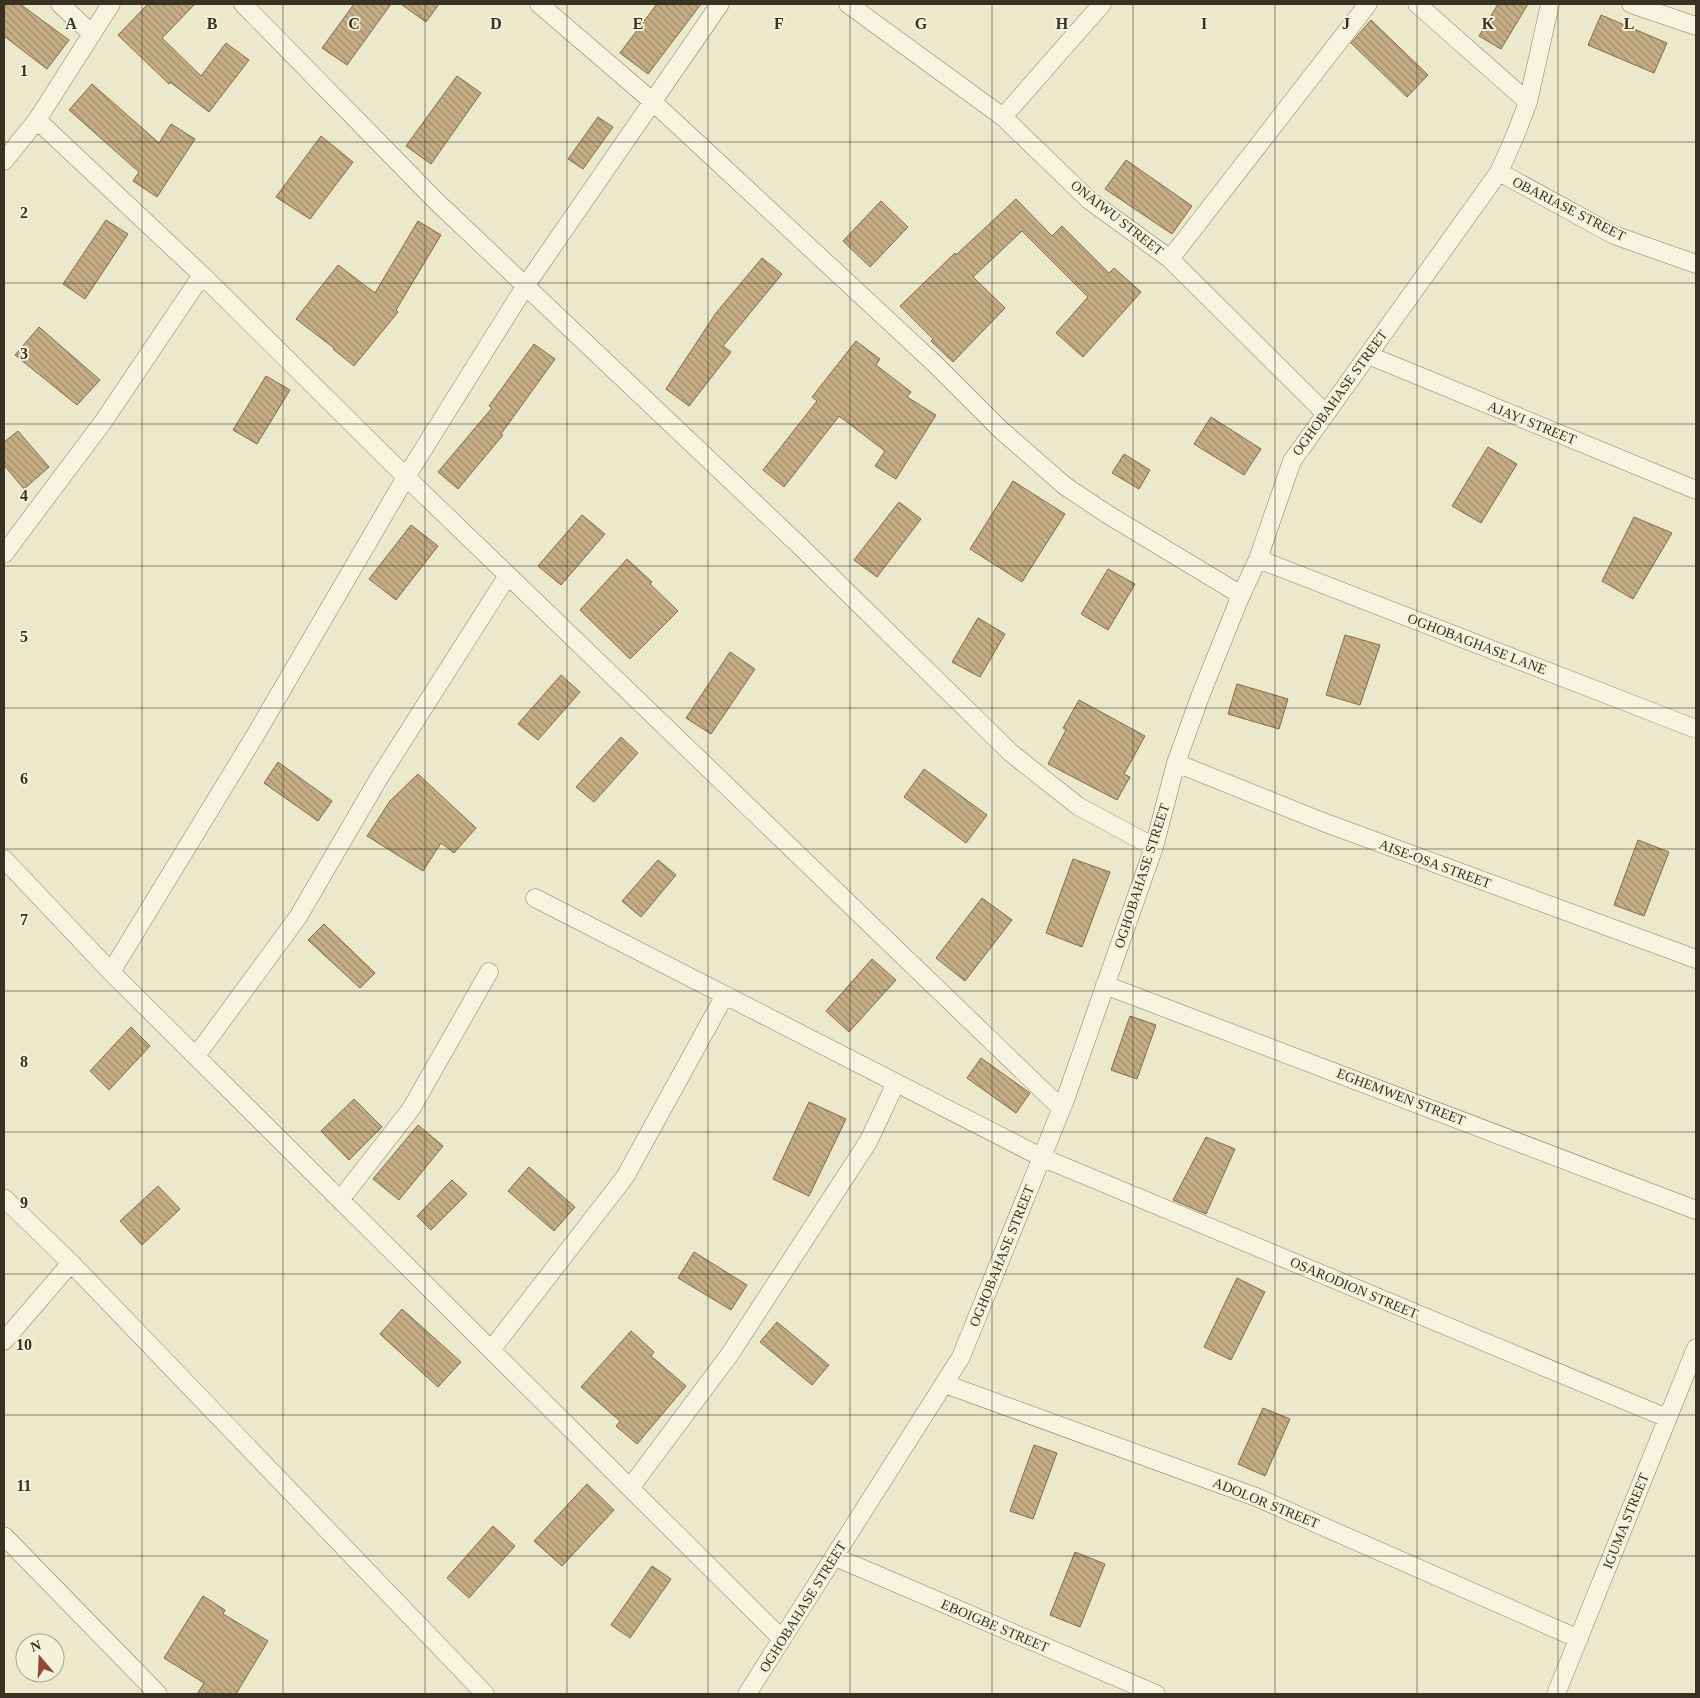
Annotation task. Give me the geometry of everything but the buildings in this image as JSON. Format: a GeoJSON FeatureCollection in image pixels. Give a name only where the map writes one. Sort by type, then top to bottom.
{"type":"FeatureCollection","features":[{"type":"Feature","properties":{"kind":"street"},"geometry":{"type":"LineString","coordinates":[[60,4],[92,34]]}},
{"type":"Feature","properties":{"kind":"street"},"geometry":{"type":"LineString","coordinates":[[4,161],[37,120],[111,4]]}},
{"type":"Feature","properties":{"kind":"street"},"geometry":{"type":"LineString","coordinates":[[243,4],[437,202],[802,547],[1011,753],[1078,806],[1154,847]]}},
{"type":"Feature","properties":{"kind":"street"},"geometry":{"type":"LineString","coordinates":[[539,4],[652,101],[935,364],[1001,430],[1065,486],[1107,514],[1241,595]]}},
{"type":"Feature","properties":{"kind":"street"},"geometry":{"type":"LineString","coordinates":[[111,972],[256,734],[406,477],[526,285],[720,4]]}},
{"type":"Feature","properties":{"kind":"street","name":"ONAIWU STREET"},"geometry":{"type":"LineString","coordinates":[[848,4],[1003,117],[1089,200],[1170,259],[1324,413]]}},
{"type":"Feature","properties":{"kind":"street"},"geometry":{"type":"LineString","coordinates":[[1003,117],[1102,4]]}},
{"type":"Feature","properties":{"kind":"street"},"geometry":{"type":"LineString","coordinates":[[1170,259],[1368,4]]}},
{"type":"Feature","properties":{"kind":"street"},"geometry":{"type":"LineString","coordinates":[[1417,4],[1528,102]]}},
{"type":"Feature","properties":{"kind":"street","name":"OGHOBAHASE STREET"},"geometry":{"type":"LineString","coordinates":[[747,1694],[961,1357],[1061,1108],[1154,847],[1176,763],[1201,694],[1241,595],[1258,559],[1292,461],[1324,413],[1368,355],[1498,172],[1528,102],[1550,4]]}},
{"type":"Feature","properties":{"kind":"street"},"geometry":{"type":"LineString","coordinates":[[1630,4],[1696,26]]}},
{"type":"Feature","properties":{"kind":"street"},"geometry":{"type":"LineString","coordinates":[[37,120],[202,275],[406,477],[1061,1108]]}},
{"type":"Feature","properties":{"kind":"street","name":"OBARIASE STREET"},"geometry":{"type":"LineString","coordinates":[[1498,172],[1614,235],[1696,264]]}},
{"type":"Feature","properties":{"kind":"street"},"geometry":{"type":"LineString","coordinates":[[4,554],[103,422],[202,275]]}},
{"type":"Feature","properties":{"kind":"street","name":"AJAYI STREET"},"geometry":{"type":"LineString","coordinates":[[1368,355],[1696,490]]}},
{"type":"Feature","properties":{"kind":"street","name":"OGHOBAGHASE LANE"},"geometry":{"type":"LineString","coordinates":[[1258,559],[1696,729]]}},
{"type":"Feature","properties":{"kind":"street"},"geometry":{"type":"LineString","coordinates":[[196,1056],[298,917],[379,778],[508,575]]}},
{"type":"Feature","properties":{"kind":"street","name":"AISE-OSA STREET"},"geometry":{"type":"LineString","coordinates":[[1176,763],[1323,822],[1696,960]]}},
{"type":"Feature","properties":{"kind":"street"},"geometry":{"type":"LineString","coordinates":[[4,859],[111,972],[782,1639]]}},
{"type":"Feature","properties":{"kind":"street","name":"OSARODION STREET"},"geometry":{"type":"LineString","coordinates":[[535,898],[1042,1157],[1668,1418]]}},
{"type":"Feature","properties":{"kind":"street"},"geometry":{"type":"LineString","coordinates":[[340,1200],[411,1109],[488,972]]}},
{"type":"Feature","properties":{"kind":"street","name":"EGHEMWEN STREET"},"geometry":{"type":"LineString","coordinates":[[1106,985],[1696,1210]]}},
{"type":"Feature","properties":{"kind":"street"},"geometry":{"type":"LineString","coordinates":[[491,1350],[625,1177],[725,995]]}},
{"type":"Feature","properties":{"kind":"street"},"geometry":{"type":"LineString","coordinates":[[630,1488],[730,1354],[868,1142],[896,1083]]}},
{"type":"Feature","properties":{"kind":"street"},"geometry":{"type":"LineString","coordinates":[[4,1198],[71,1263],[485,1694]]}},
{"type":"Feature","properties":{"kind":"street"},"geometry":{"type":"LineString","coordinates":[[4,1341],[71,1263]]}},
{"type":"Feature","properties":{"kind":"street","name":"IGUMA STREET"},"geometry":{"type":"LineString","coordinates":[[1556,1694],[1696,1348]]}},
{"type":"Feature","properties":{"kind":"street","name":"ADOLOR STREET"},"geometry":{"type":"LineString","coordinates":[[945,1384],[1256,1497],[1579,1638]]}},
{"type":"Feature","properties":{"kind":"street"},"geometry":{"type":"LineString","coordinates":[[4,1536],[158,1694]]}},
{"type":"Feature","properties":{"kind":"street","name":"EBOIGBE STREET"},"geometry":{"type":"LineString","coordinates":[[835,1557],[1156,1694]]}}]}
